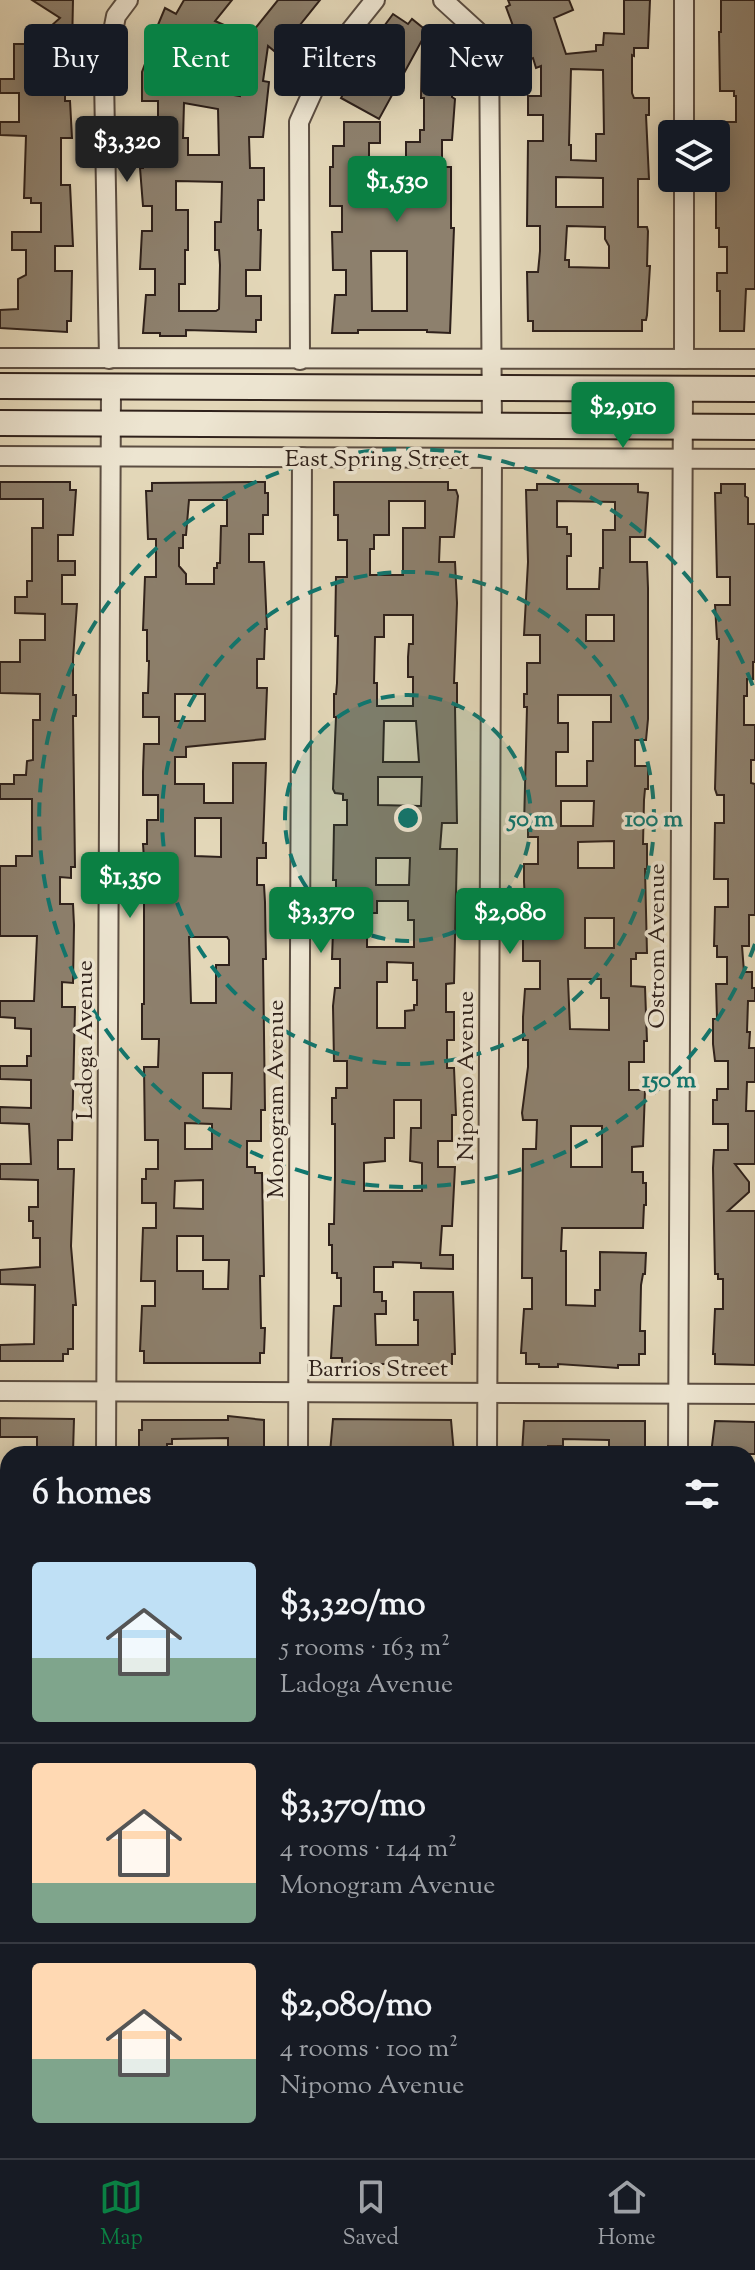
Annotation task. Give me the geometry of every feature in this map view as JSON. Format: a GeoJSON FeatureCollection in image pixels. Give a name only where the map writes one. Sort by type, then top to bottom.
{"type":"FeatureCollection","features":[{"type":"Feature","properties":{"kind":"main road"},"geometry":{"type":"LineString","coordinates":[[0,386],[755,389]]}},
{"type":"Feature","properties":{"kind":"main road","name":"East Spring Street"},"geometry":{"type":"LineString","coordinates":[[0,423],[755,427]]}},
{"type":"Feature","properties":{"kind":"street"},"geometry":{"type":"LineString","coordinates":[[109,359],[104,77],[116,16],[128,0]]}},
{"type":"Feature","properties":{"kind":"street"},"geometry":{"type":"LineString","coordinates":[[300,360],[299,122],[327,60],[375,0]]}},
{"type":"Feature","properties":{"kind":"street"},"geometry":{"type":"LineString","coordinates":[[443,0],[489,42],[492,425]]}},
{"type":"Feature","properties":{"kind":"street"},"geometry":{"type":"LineString","coordinates":[[684,0],[684,120]]}},
{"type":"Feature","properties":{"kind":"street"},"geometry":{"type":"LineString","coordinates":[[684,192],[684,359]]}},
{"type":"Feature","properties":{"kind":"street"},"geometry":{"type":"LineString","coordinates":[[0,358],[755,359]]}},
{"type":"Feature","properties":{"kind":"street","name":"Ladoga Avenue"},"geometry":{"type":"LineString","coordinates":[[106,1446],[111,387]]}},
{"type":"Feature","properties":{"kind":"street","name":"Ostrom Avenue"},"geometry":{"type":"LineString","coordinates":[[678,1446],[683,390]]}},
{"type":"Feature","properties":{"kind":"street","name":"East Spring Street"},"geometry":{"type":"LineString","coordinates":[[0,456],[755,459]]}},
{"type":"Feature","properties":{"kind":"street","name":"Monogram Avenue"},"geometry":{"type":"LineString","coordinates":[[298,1446],[302,457]]}},
{"type":"Feature","properties":{"kind":"street","name":"Nipomo Avenue"},"geometry":{"type":"LineString","coordinates":[[487,1446],[492,458]]}},
{"type":"Feature","properties":{"kind":"street","name":"Barrios Street"},"geometry":{"type":"LineString","coordinates":[[0,1391],[755,1394]]}},
{"type":"Feature","properties":{"kind":"building"},"geometry":{"type":"Polygon","coordinates":[[[32,0],[73,0],[72,24],[53,24],[60,18],[32,0]]]}},
{"type":"Feature","properties":{"kind":"building"},"geometry":{"type":"Polygon","coordinates":[[[184,0],[232,0],[215,21],[222,24],[158,24],[165,8],[176,14],[184,0]]]}},
{"type":"Feature","properties":{"kind":"building"},"geometry":{"type":"Polygon","coordinates":[[[278,0],[320,0],[301,24],[274,24],[274,51],[268,46],[263,81],[269,82],[263,137],[249,137],[250,168],[264,168],[264,200],[258,200],[260,270],[246,270],[246,296],[261,296],[261,320],[256,320],[256,332],[186,330],[186,336],[143,333],[146,295],[155,295],[155,269],[140,269],[142,231],[152,231],[152,206],[143,206],[140,168],[143,168],[143,145],[156,145],[158,101],[142,101],[144,67],[144,96],[258,96],[258,25],[278,0]],[[184,103],[183,138],[188,138],[188,155],[219,155],[218,109],[184,103]],[[176,181],[176,210],[188,210],[185,284],[179,284],[179,311],[216,311],[219,309],[220,265],[219,250],[215,250],[215,222],[221,222],[222,182],[176,181]]]}},
{"type":"Feature","properties":{"kind":"building"},"geometry":{"type":"Polygon","coordinates":[[[508,0],[569,0],[573,10],[554,18],[566,54],[596,51],[596,45],[603,45],[604,33],[624,34],[624,0],[650,0],[648,48],[634,48],[632,55],[632,93],[634,98],[649,98],[649,115],[646,115],[649,179],[638,179],[638,227],[647,227],[647,266],[650,266],[647,315],[646,320],[642,320],[642,331],[533,331],[533,321],[528,321],[527,272],[538,272],[540,226],[527,226],[528,141],[543,141],[543,115],[528,115],[528,96],[541,96],[541,66],[536,68],[532,58],[532,24],[512,24],[506,7],[510,5],[508,0]],[[571,69],[571,160],[596,161],[596,134],[604,134],[603,70],[571,69]],[[556,177],[556,207],[603,207],[603,178],[556,177]],[[567,226],[565,260],[569,260],[569,267],[609,268],[605,227],[567,226]]]}},
{"type":"Feature","properties":{"kind":"building"},"geometry":{"type":"Polygon","coordinates":[[[721,0],[755,0],[755,289],[746,289],[744,331],[720,331],[717,273],[727,273],[727,247],[719,247],[716,192],[730,192],[730,122],[736,122],[734,91],[720,91],[721,0]]]}},
{"type":"Feature","properties":{"kind":"building"},"geometry":{"type":"Polygon","coordinates":[[[393,14],[408,24],[412,19],[421,26],[421,42],[405,71],[405,24],[386,24],[393,14]]]}},
{"type":"Feature","properties":{"kind":"building"},"geometry":{"type":"Polygon","coordinates":[[[14,44],[24,44],[24,96],[65,96],[65,101],[70,101],[72,138],[61,138],[61,185],[70,185],[73,246],[55,246],[55,271],[72,271],[71,321],[67,321],[67,332],[0,328],[0,310],[18,309],[18,279],[26,275],[26,250],[12,250],[12,232],[41,232],[41,203],[31,203],[31,198],[24,198],[26,136],[0,135],[0,122],[19,122],[19,93],[0,93],[0,79],[14,79],[14,44]]]}},
{"type":"Feature","properties":{"kind":"building"},"geometry":{"type":"Polygon","coordinates":[[[342,96],[392,96],[379,119],[342,96]]]}},
{"type":"Feature","properties":{"kind":"building"},"geometry":{"type":"Polygon","coordinates":[[[421,96],[452,96],[455,99],[452,140],[442,140],[442,167],[451,167],[451,228],[454,228],[450,333],[358,330],[358,333],[332,333],[335,295],[346,295],[346,270],[333,270],[332,232],[342,232],[342,206],[330,206],[333,146],[344,146],[344,122],[380,122],[380,143],[369,143],[369,169],[379,169],[379,190],[412,190],[412,163],[406,163],[406,142],[420,142],[420,130],[424,130],[424,98],[421,96]],[[371,251],[372,311],[407,311],[407,251],[371,251]]]}},
{"type":"Feature","properties":{"kind":"building"},"geometry":{"type":"Polygon","coordinates":[[[0,482],[70,482],[70,490],[76,490],[73,535],[58,535],[58,561],[75,561],[75,575],[62,575],[62,604],[77,604],[73,659],[73,695],[76,695],[76,716],[73,716],[75,867],[71,867],[71,878],[60,877],[60,904],[73,904],[74,925],[73,983],[62,982],[62,1007],[75,1007],[72,1140],[58,1140],[58,1169],[74,1169],[71,1246],[76,1305],[73,1305],[73,1349],[63,1354],[63,1361],[0,1361],[0,1345],[34,1344],[35,1285],[0,1284],[0,1270],[40,1267],[40,1238],[33,1238],[33,1221],[29,1221],[29,1207],[38,1207],[38,1180],[0,1179],[0,1164],[31,1164],[29,1124],[0,1123],[0,1107],[31,1108],[31,1080],[0,1079],[0,1066],[27,1066],[27,1056],[31,1056],[31,1029],[15,1028],[15,1018],[0,1017],[0,1001],[34,1001],[37,936],[0,936],[0,866],[16,866],[16,856],[32,856],[32,799],[0,799],[0,784],[14,784],[14,775],[26,775],[27,761],[33,760],[33,720],[40,720],[40,694],[0,693],[0,662],[20,662],[20,640],[45,640],[45,614],[15,613],[15,597],[27,597],[27,581],[32,581],[32,528],[43,528],[43,499],[0,499],[0,482]]]}},
{"type":"Feature","properties":{"kind":"building"},"geometry":{"type":"Polygon","coordinates":[[[265,482],[265,493],[268,493],[268,515],[263,515],[263,534],[249,534],[249,562],[264,562],[267,629],[264,659],[257,659],[257,688],[267,688],[265,739],[186,747],[186,757],[175,757],[175,784],[204,784],[204,803],[233,803],[233,763],[266,763],[263,843],[266,843],[266,858],[257,858],[257,885],[264,885],[265,902],[265,1110],[261,1110],[261,1141],[247,1141],[247,1167],[255,1167],[255,1173],[262,1173],[264,1276],[260,1276],[261,1328],[265,1328],[264,1353],[260,1353],[260,1363],[144,1363],[144,1351],[140,1351],[142,1306],[155,1306],[155,1281],[141,1281],[143,1228],[156,1228],[156,1203],[142,1203],[142,1179],[146,1179],[146,1169],[158,1169],[158,1140],[145,1140],[144,1067],[158,1067],[159,1039],[142,1039],[144,900],[155,900],[154,875],[145,875],[143,844],[147,844],[147,820],[158,820],[158,795],[143,795],[144,744],[159,744],[159,717],[143,717],[143,693],[148,693],[149,661],[147,630],[143,630],[145,577],[156,577],[156,539],[148,539],[146,491],[152,491],[152,483],[265,482]],[[189,500],[186,535],[183,535],[179,566],[186,574],[186,584],[214,584],[214,568],[220,563],[221,526],[227,526],[227,500],[189,500]],[[175,694],[175,721],[205,721],[205,694],[175,694]],[[195,818],[195,856],[221,857],[221,818],[195,818]],[[189,937],[191,1003],[216,1003],[216,965],[229,965],[229,940],[227,937],[189,937]],[[203,1073],[203,1108],[231,1109],[232,1073],[203,1073]],[[185,1123],[185,1149],[212,1149],[212,1124],[185,1123]],[[203,1180],[175,1181],[174,1208],[203,1209],[203,1180]],[[177,1236],[177,1271],[203,1271],[203,1289],[228,1289],[229,1260],[203,1260],[203,1236],[177,1236]]]}},
{"type":"Feature","properties":{"kind":"building"},"geometry":{"type":"Polygon","coordinates":[[[334,482],[448,482],[448,490],[456,490],[458,496],[454,537],[440,537],[439,562],[455,562],[457,603],[454,683],[457,683],[457,823],[442,823],[440,849],[457,849],[454,983],[446,984],[446,1012],[454,1012],[454,1040],[447,1040],[447,1068],[454,1068],[456,1115],[452,1115],[452,1141],[438,1141],[438,1167],[455,1167],[452,1226],[442,1226],[440,1255],[453,1255],[453,1269],[421,1268],[421,1263],[393,1262],[393,1267],[374,1267],[374,1292],[382,1292],[382,1301],[386,1301],[386,1314],[375,1314],[376,1345],[418,1345],[414,1292],[453,1292],[455,1354],[452,1354],[452,1364],[342,1364],[342,1358],[331,1358],[334,1306],[341,1306],[341,1278],[337,1278],[337,1273],[332,1273],[332,1245],[329,1245],[329,1224],[334,1224],[335,1176],[332,1098],[336,1098],[336,1088],[347,1088],[347,1061],[334,1061],[333,1006],[335,988],[340,988],[340,959],[332,959],[333,931],[336,932],[334,825],[347,825],[347,800],[343,800],[343,794],[335,793],[333,789],[338,636],[335,636],[336,577],[347,577],[347,540],[338,540],[338,515],[334,515],[334,482]],[[389,501],[389,535],[374,535],[374,549],[370,549],[370,575],[403,575],[403,528],[425,528],[425,501],[389,501]],[[384,615],[384,637],[375,637],[377,706],[413,706],[413,677],[408,677],[408,657],[409,644],[413,644],[413,615],[384,615]],[[384,721],[383,762],[419,762],[416,721],[384,721]],[[378,777],[378,805],[421,806],[422,777],[378,777]],[[376,858],[376,885],[409,885],[410,858],[376,858]],[[377,901],[377,913],[371,913],[371,918],[367,918],[367,947],[414,947],[414,920],[408,920],[408,901],[377,901]],[[387,962],[387,982],[377,982],[377,1028],[405,1028],[405,1011],[414,1010],[414,1005],[417,1005],[413,963],[387,962]],[[394,1100],[394,1138],[385,1138],[385,1161],[364,1163],[364,1191],[422,1191],[422,1163],[410,1161],[411,1128],[421,1128],[421,1100],[394,1100]]]}},
{"type":"Feature","properties":{"kind":"building"},"geometry":{"type":"Polygon","coordinates":[[[537,484],[638,484],[638,492],[648,493],[645,537],[630,537],[630,562],[647,562],[648,588],[648,719],[646,740],[635,740],[635,766],[648,766],[643,844],[647,844],[647,953],[636,953],[636,959],[631,959],[631,986],[645,987],[647,1041],[644,1041],[644,1062],[629,1062],[629,1090],[645,1090],[643,1146],[632,1147],[632,1172],[643,1172],[646,1205],[643,1228],[562,1228],[561,1251],[566,1251],[566,1305],[595,1306],[595,1290],[600,1290],[600,1252],[646,1253],[641,1285],[640,1331],[645,1331],[645,1354],[639,1354],[639,1365],[618,1365],[618,1368],[558,1364],[558,1367],[539,1367],[539,1364],[526,1364],[526,1353],[521,1353],[524,1309],[532,1309],[532,1278],[522,1278],[523,1149],[536,1149],[537,1120],[523,1120],[522,1113],[528,1067],[528,1040],[523,1040],[523,1017],[525,989],[540,989],[540,961],[523,961],[523,928],[538,928],[537,900],[525,900],[524,882],[524,864],[538,864],[538,837],[528,837],[528,826],[524,826],[527,707],[524,707],[524,694],[527,694],[527,663],[540,663],[540,635],[524,635],[528,562],[526,490],[537,490],[537,484]],[[557,501],[557,527],[567,527],[567,534],[571,534],[571,556],[567,556],[567,589],[599,589],[600,568],[603,568],[603,530],[615,530],[615,502],[557,501]],[[586,615],[586,641],[614,641],[614,615],[586,615]],[[558,695],[558,723],[568,723],[568,752],[556,752],[556,786],[587,786],[587,761],[593,761],[593,722],[611,722],[611,695],[558,695]],[[561,801],[561,826],[593,826],[594,801],[561,801]],[[614,841],[578,842],[578,868],[614,868],[614,841]],[[585,918],[585,948],[614,948],[614,918],[585,918]],[[568,979],[570,1029],[609,1030],[609,998],[601,998],[601,979],[568,979]],[[571,1126],[571,1167],[602,1167],[602,1126],[571,1126]]]}},
{"type":"Feature","properties":{"kind":"building"},"geometry":{"type":"Polygon","coordinates":[[[721,484],[745,484],[748,524],[755,524],[755,662],[753,679],[747,679],[747,696],[744,696],[744,725],[755,725],[755,760],[751,760],[751,783],[755,784],[755,915],[749,915],[749,946],[742,946],[744,972],[752,972],[752,988],[755,988],[755,1001],[748,1001],[747,1032],[750,1032],[749,1048],[755,1048],[755,1082],[747,1082],[746,1111],[755,1111],[755,1164],[735,1164],[749,1182],[749,1192],[728,1211],[755,1211],[755,1365],[715,1364],[713,1354],[715,1309],[723,1309],[723,1279],[718,1279],[718,1274],[715,1274],[714,1150],[728,1150],[728,1124],[713,1124],[713,1100],[717,1100],[717,1089],[728,1089],[728,1061],[715,1061],[713,1044],[713,1019],[717,1019],[716,984],[727,984],[727,957],[717,957],[717,946],[714,946],[715,907],[728,907],[728,879],[714,879],[715,823],[724,823],[724,795],[717,795],[715,789],[719,639],[715,605],[730,605],[730,577],[717,577],[715,493],[721,493],[721,484]]]}},
{"type":"Feature","properties":{"kind":"building"},"geometry":{"type":"Polygon","coordinates":[[[228,1416],[264,1420],[264,1446],[228,1446],[228,1438],[172,1439],[172,1444],[167,1446],[139,1446],[142,1420],[228,1420],[228,1416]]]}},
{"type":"Feature","properties":{"kind":"building"},"geometry":{"type":"Polygon","coordinates":[[[0,1418],[74,1419],[73,1446],[37,1446],[37,1437],[0,1437],[0,1418]]]}},
{"type":"Feature","properties":{"kind":"building"},"geometry":{"type":"Polygon","coordinates":[[[333,1419],[451,1420],[453,1446],[331,1446],[333,1419]]]}},
{"type":"Feature","properties":{"kind":"building"},"geometry":{"type":"Polygon","coordinates":[[[524,1421],[645,1421],[645,1446],[609,1446],[609,1440],[563,1439],[563,1446],[522,1446],[524,1421]]]}},
{"type":"Feature","properties":{"kind":"building"},"geometry":{"type":"Polygon","coordinates":[[[715,1421],[755,1422],[755,1446],[712,1446],[715,1421]]]}}]}
